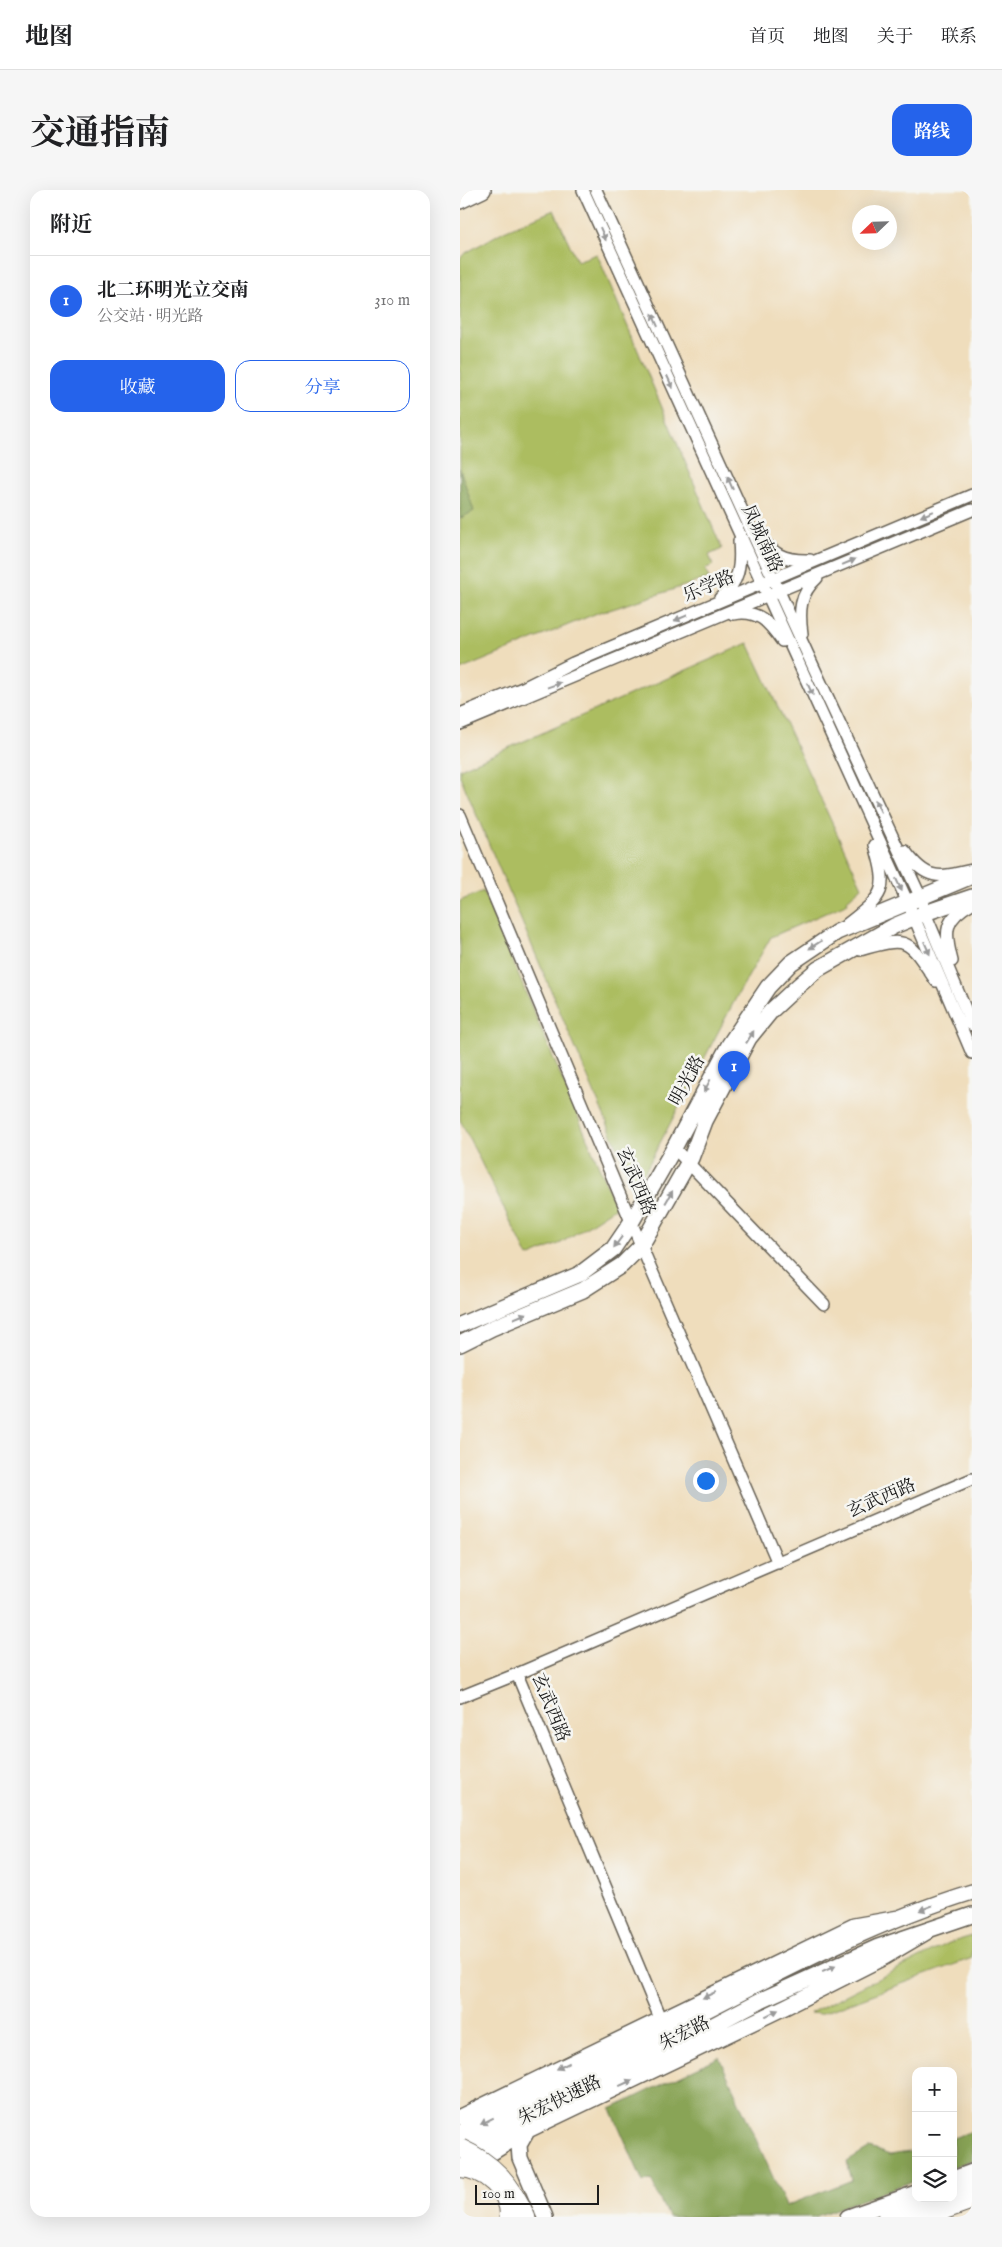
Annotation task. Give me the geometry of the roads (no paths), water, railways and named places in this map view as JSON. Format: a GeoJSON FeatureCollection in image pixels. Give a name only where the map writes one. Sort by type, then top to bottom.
{"type":"FeatureCollection","features":[{"type":"Feature","properties":{"kind":"highway","name":"朱宏快速路"},"geometry":{"type":"LineString","coordinates":[[460,2134],[658,2045]]}},
{"type":"Feature","properties":{"kind":"highway","name":"朱宏快速路"},"geometry":{"type":"LineString","coordinates":[[460,2150],[658,2045]]}},
{"type":"Feature","properties":{"kind":"highway"},"geometry":{"type":"LineString","coordinates":[[460,2150],[493,2167],[503,2176],[526,2217]]}},
{"type":"Feature","properties":{"kind":"highway"},"geometry":{"type":"LineString","coordinates":[[460,2168],[473,2170],[492,2181],[506,2201],[510,2217]]}},
{"type":"Feature","properties":{"kind":"highway"},"geometry":{"type":"LineString","coordinates":[[957,2192],[972,2186]]}},
{"type":"Feature","properties":{"kind":"highway"},"geometry":{"type":"LineString","coordinates":[[925,2217],[972,2200]]}},
{"type":"Feature","properties":{"kind":"highway"},"geometry":{"type":"LineString","coordinates":[[887,2217],[928,2202]]}},
{"type":"Feature","properties":{"kind":"main road"},"geometry":{"type":"LineString","coordinates":[[460,201],[483,190]]}},
{"type":"Feature","properties":{"kind":"main road","name":"明光路"},"geometry":{"type":"LineString","coordinates":[[460,1325],[580,1274],[613,1249],[632,1221],[674,1148],[729,1045],[764,992],[791,963],[837,932],[972,876]]}},
{"type":"Feature","properties":{"kind":"main road","name":"明光路"},"geometry":{"type":"LineString","coordinates":[[460,1340],[583,1290],[622,1265],[641,1246],[688,1163],[710,1112],[759,1024],[818,969],[919,915],[972,897]]}},
{"type":"Feature","properties":{"kind":"main road"},"geometry":{"type":"LineString","coordinates":[[460,1319],[494,1310]]}},
{"type":"Feature","properties":{"kind":"main road","name":"明光路"},"geometry":{"type":"LineString","coordinates":[[460,1344],[492,1328]]}},
{"type":"Feature","properties":{"kind":"main road","name":"朱宏路"},"geometry":{"type":"LineString","coordinates":[[658,2045],[797,1964],[899,1918],[972,1892]]}},
{"type":"Feature","properties":{"kind":"main road","name":"朱宏路"},"geometry":{"type":"LineString","coordinates":[[658,2045],[878,1947],[972,1915]]}},
{"type":"Feature","properties":{"kind":"main road"},"geometry":{"type":"LineString","coordinates":[[460,2117],[660,2018],[854,1926],[899,1918]]}},
{"type":"Feature","properties":{"kind":"main road","name":"朱宏路"},"geometry":{"type":"LineString","coordinates":[[460,2173],[528,2130],[787,2006],[884,1957],[928,1931]]}},
{"type":"Feature","properties":{"kind":"main road"},"geometry":{"type":"LineString","coordinates":[[528,2130],[519,2145],[520,2158],[545,2217]]}},
{"type":"Feature","properties":{"kind":"main road"},"geometry":{"type":"LineString","coordinates":[[957,2178],[972,2172]]}},
{"type":"Feature","properties":{"kind":"main road"},"geometry":{"type":"LineString","coordinates":[[848,2217],[912,2194]]}},
{"type":"Feature","properties":{"kind":"street","name":"凤城南路"},"geometry":{"type":"LineString","coordinates":[[583,190],[864,807],[914,900]]}},
{"type":"Feature","properties":{"kind":"street","name":"凤城南路"},"geometry":{"type":"LineString","coordinates":[[596,190],[889,829],[914,900]]}},
{"type":"Feature","properties":{"kind":"street","name":"乐学路"},"geometry":{"type":"LineString","coordinates":[[460,714],[524,687],[573,663],[972,495]]}},
{"type":"Feature","properties":{"kind":"street","name":"乐学路"},"geometry":{"type":"LineString","coordinates":[[460,724],[972,510]]}},
{"type":"Feature","properties":{"kind":"street"},"geometry":{"type":"LineString","coordinates":[[747,522],[776,554],[791,560],[822,558]]}},
{"type":"Feature","properties":{"kind":"street"},"geometry":{"type":"LineString","coordinates":[[711,605],[727,592],[737,578],[741,560],[736,527]]}},
{"type":"Feature","properties":{"kind":"street"},"geometry":{"type":"LineString","coordinates":[[808,655],[800,617],[801,601],[811,584],[827,571]]}},
{"type":"Feature","properties":{"kind":"street"},"geometry":{"type":"LineString","coordinates":[[716,618],[737,613],[762,617],[768,621],[796,660]]}},
{"type":"Feature","properties":{"kind":"street"},"geometry":{"type":"LineString","coordinates":[[837,932],[872,904],[881,890],[881,866],[864,807]]}},
{"type":"Feature","properties":{"kind":"street","name":"玄武西路"},"geometry":{"type":"LineString","coordinates":[[460,815],[641,1246],[778,1563]]}},
{"type":"Feature","properties":{"kind":"street"},"geometry":{"type":"LineString","coordinates":[[889,829],[914,864],[930,875],[942,877],[972,870]]}},
{"type":"Feature","properties":{"kind":"street"},"geometry":{"type":"LineString","coordinates":[[914,900],[957,1004],[972,1053]]}},
{"type":"Feature","properties":{"kind":"street"},"geometry":{"type":"LineString","coordinates":[[957,1004],[947,934],[953,916],[972,903]]}},
{"type":"Feature","properties":{"kind":"street"},"geometry":{"type":"LineString","coordinates":[[837,958],[890,941],[907,944],[916,952],[972,1025]]}},
{"type":"Feature","properties":{"kind":"street"},"geometry":{"type":"LineString","coordinates":[[674,1148],[824,1304]]}},
{"type":"Feature","properties":{"kind":"street","name":"玄武西路"},"geometry":{"type":"LineString","coordinates":[[660,2018],[517,1674],[972,1479]]}},
{"type":"Feature","properties":{"kind":"street"},"geometry":{"type":"LineString","coordinates":[[460,1697],[517,1674]]}},
{"type":"Feature","properties":{"kind":"place","name":"北二环明光立交南"},"geometry":{"type":"Point","coordinates":[734,1092]}}]}
